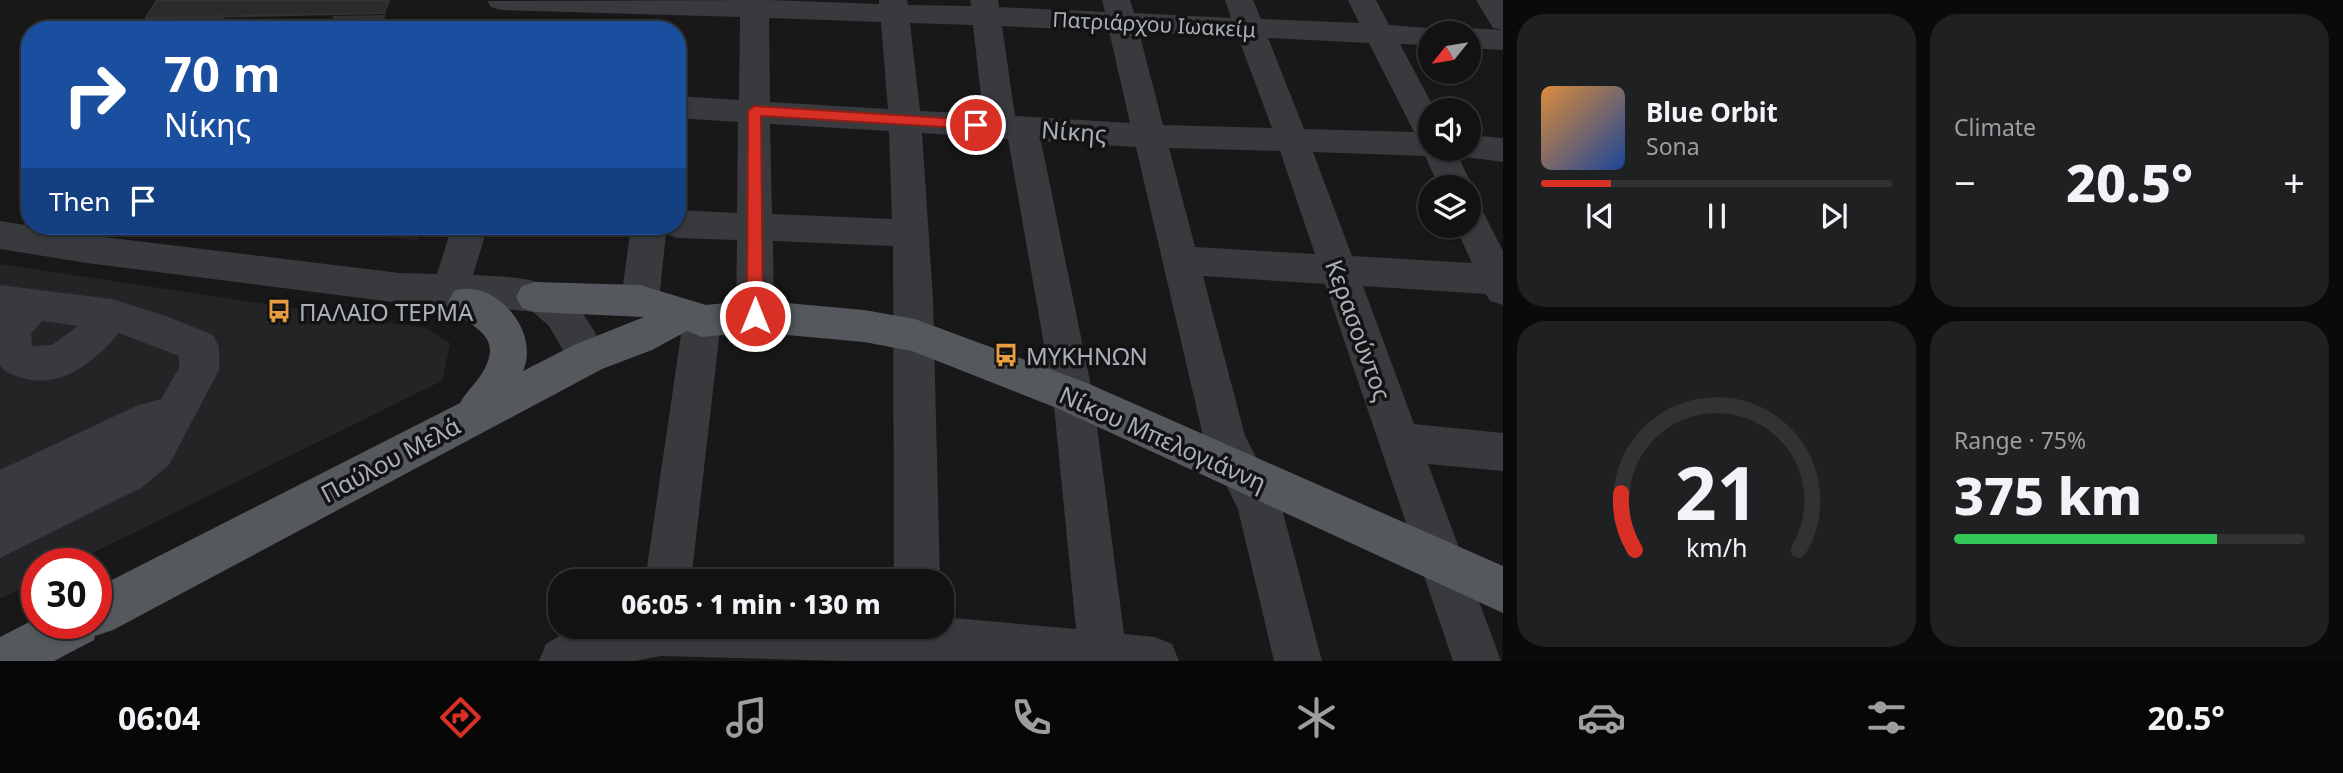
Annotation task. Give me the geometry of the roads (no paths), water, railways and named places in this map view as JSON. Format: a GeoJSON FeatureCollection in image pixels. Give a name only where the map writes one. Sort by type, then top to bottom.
{"type":"FeatureCollection","features":[{"type":"Feature","properties":{"kind":"main road"},"geometry":{"type":"LineString","coordinates":[[459,297],[493,315],[504,330],[509,343],[508,362],[501,381],[474,416]]}},
{"type":"Feature","properties":{"kind":"main road"},"geometry":{"type":"LineString","coordinates":[[535,297],[640,300],[695,317]]}},
{"type":"Feature","properties":{"kind":"main road","name":"Νίκου Μπελογιάννη"},"geometry":{"type":"LineString","coordinates":[[695,317],[755,316],[864,326],[915,335],[1073,396],[1503,590]]}},
{"type":"Feature","properties":{"kind":"main road","name":"Παύλου Μελά"},"geometry":{"type":"LineString","coordinates":[[112,605],[578,363],[695,317]]}},
{"type":"Feature","properties":{"kind":"main road"},"geometry":{"type":"LineString","coordinates":[[5,661],[47,639]]}},
{"type":"Feature","properties":{"kind":"street"},"geometry":{"type":"LineString","coordinates":[[1362,0],[1418,109]]}},
{"type":"Feature","properties":{"kind":"street"},"geometry":{"type":"LineString","coordinates":[[1490,0],[1503,21]]}},
{"type":"Feature","properties":{"kind":"street"},"geometry":{"type":"LineString","coordinates":[[754,4],[755,316]]}},
{"type":"Feature","properties":{"kind":"street","name":"Πατριάρχου Ιωακείμ"},"geometry":{"type":"LineString","coordinates":[[501,10],[648,11],[754,4],[1244,14],[1379,33],[1418,35]]}},
{"type":"Feature","properties":{"kind":"street"},"geometry":{"type":"LineString","coordinates":[[894,7],[905,119],[911,233],[915,335],[917,569]]}},
{"type":"Feature","properties":{"kind":"street"},"geometry":{"type":"LineString","coordinates":[[985,8],[1073,396],[1103,659]]}},
{"type":"Feature","properties":{"kind":"street"},"geometry":{"type":"LineString","coordinates":[[1118,11],[1225,440],[1259,505],[1298,661]]}},
{"type":"Feature","properties":{"kind":"street","name":"Κερασούντος"},"geometry":{"type":"LineString","coordinates":[[1244,14],[1292,139],[1477,661]]}},
{"type":"Feature","properties":{"kind":"street"},"geometry":{"type":"LineString","coordinates":[[1481,39],[1503,40]]}},
{"type":"Feature","properties":{"kind":"street","name":"Νίκης"},"geometry":{"type":"LineString","coordinates":[[686,107],[1149,136],[1418,144]]}},
{"type":"Feature","properties":{"kind":"street"},"geometry":{"type":"LineString","coordinates":[[1481,148],[1503,150]]}},
{"type":"Feature","properties":{"kind":"street"},"geometry":{"type":"LineString","coordinates":[[686,224],[911,233]]}},
{"type":"Feature","properties":{"kind":"street"},"geometry":{"type":"LineString","coordinates":[[0,235],[87,249],[459,297],[516,309],[525,314],[550,341],[578,363]]}},
{"type":"Feature","properties":{"kind":"street"},"geometry":{"type":"LineString","coordinates":[[459,297],[469,235]]}},
{"type":"Feature","properties":{"kind":"street"},"geometry":{"type":"LineString","coordinates":[[640,300],[648,235]]}},
{"type":"Feature","properties":{"kind":"street"},"geometry":{"type":"LineString","coordinates":[[1479,238],[1501,284]]}},
{"type":"Feature","properties":{"kind":"street"},"geometry":{"type":"LineString","coordinates":[[1180,260],[1336,268],[1501,284]]}},
{"type":"Feature","properties":{"kind":"street"},"geometry":{"type":"LineString","coordinates":[[459,297],[466,289],[535,297],[552,304],[558,311],[578,363]]}},
{"type":"Feature","properties":{"kind":"street"},"geometry":{"type":"LineString","coordinates":[[0,536],[126,474],[154,451],[199,370],[199,347],[152,327],[112,315],[16,302],[10,341],[22,363],[40,366],[64,359],[86,345],[112,315]]}},
{"type":"Feature","properties":{"kind":"street"},"geometry":{"type":"LineString","coordinates":[[669,569],[695,317]]}},
{"type":"Feature","properties":{"kind":"street"},"geometry":{"type":"LineString","coordinates":[[0,492],[151,419],[174,415]]}},
{"type":"Feature","properties":{"kind":"street"},"geometry":{"type":"LineString","coordinates":[[1399,442],[1503,452]]}},
{"type":"Feature","properties":{"kind":"street"},"geometry":{"type":"LineString","coordinates":[[563,661],[587,646],[659,640],[918,642],[1103,659],[1155,661]]}},
{"type":"Feature","properties":{"kind":"place","name":"ΠΑΛΑΙΟ ΤΕΡΜΑ"},"geometry":{"type":"Point","coordinates":[279,311]}},
{"type":"Feature","properties":{"kind":"place","name":"ΜΥΚΗΝΩΝ"},"geometry":{"type":"Point","coordinates":[1006,355]}}]}
